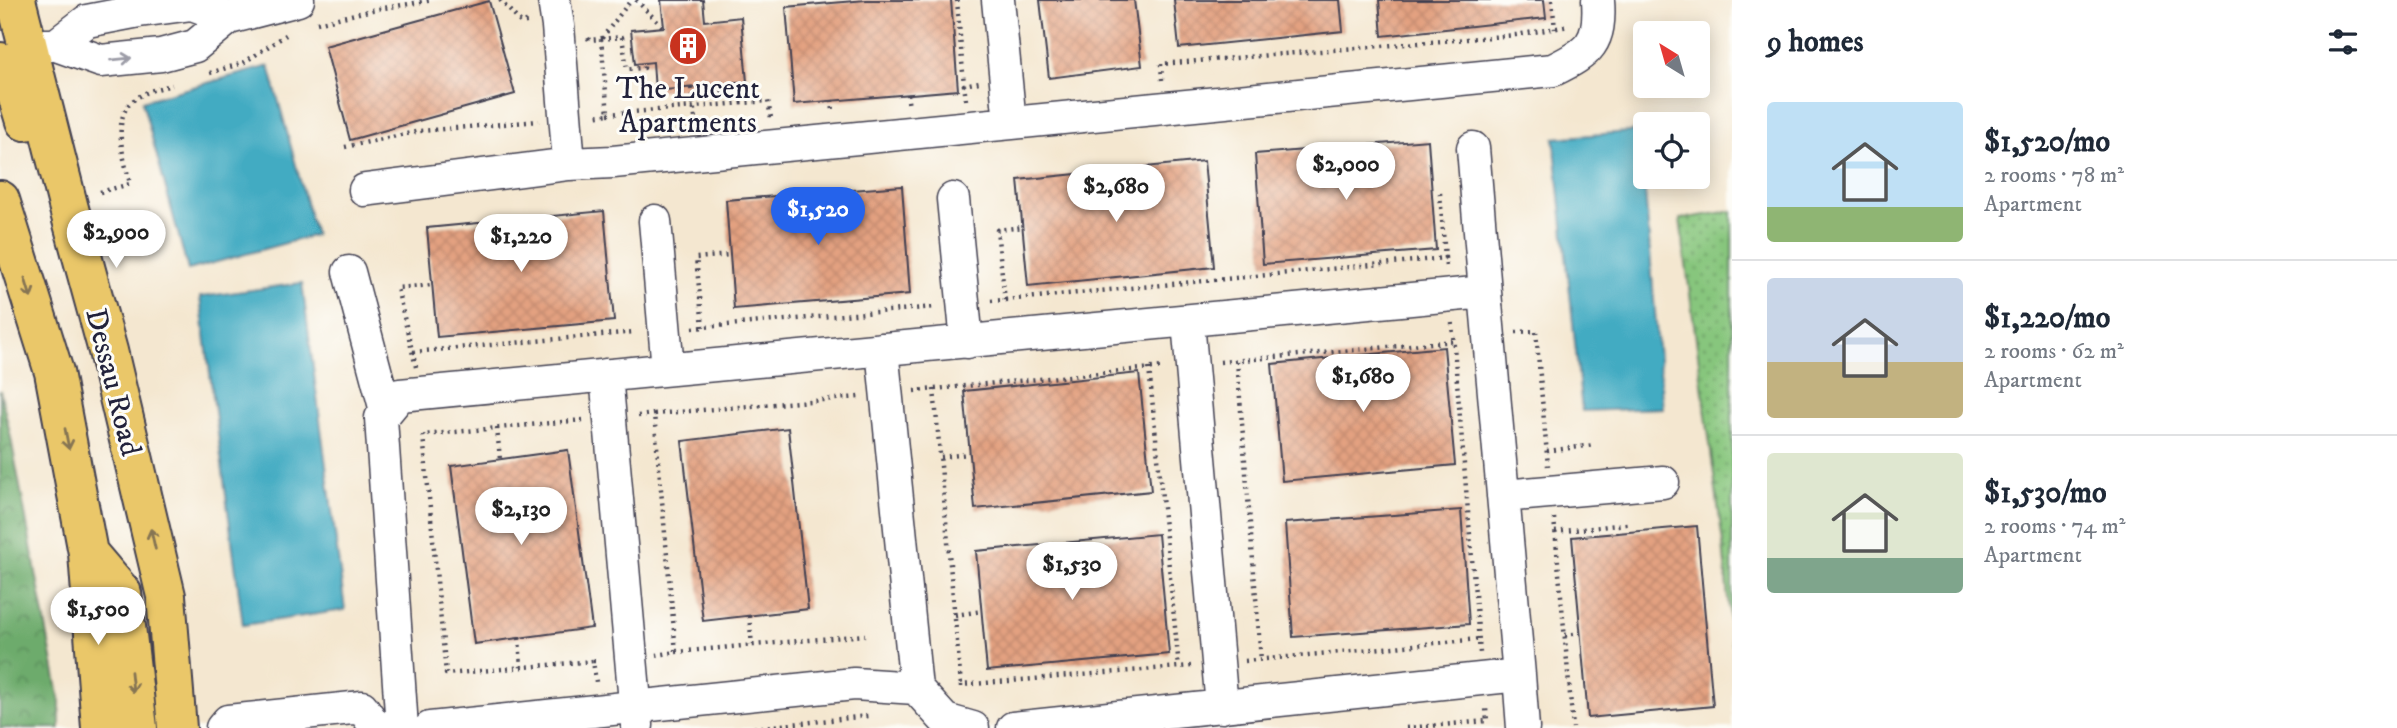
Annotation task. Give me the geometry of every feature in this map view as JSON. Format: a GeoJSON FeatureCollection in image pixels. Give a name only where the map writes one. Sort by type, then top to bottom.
{"type":"FeatureCollection","features":[{"type":"Feature","properties":{"kind":"main road","name":"Dessau Road"},"geometry":{"type":"LineString","coordinates":[[16,0],[21,46],[84,198],[108,351],[166,596],[177,728]]}},
{"type":"Feature","properties":{"kind":"main road","name":"Dessau Road"},"geometry":{"type":"LineString","coordinates":[[0,200],[54,372],[88,553],[102,728]]}},
{"type":"Feature","properties":{"kind":"main road"},"geometry":{"type":"LineString","coordinates":[[88,553],[122,593],[138,728]]}},
{"type":"Feature","properties":{"kind":"lane"},"geometry":{"type":"LineString","coordinates":[[998,0],[1010,123]]}},
{"type":"Feature","properties":{"kind":"lane"},"geometry":{"type":"LineString","coordinates":[[365,190],[569,164],[1553,70],[1582,56],[1593,43],[1599,16],[1598,0]]}},
{"type":"Feature","properties":{"kind":"lane"},"geometry":{"type":"LineString","coordinates":[[21,46],[87,21],[192,4],[229,18],[304,12]]}},
{"type":"Feature","properties":{"kind":"lane"},"geometry":{"type":"LineString","coordinates":[[558,9],[569,164]]}},
{"type":"Feature","properties":{"kind":"lane"},"geometry":{"type":"LineString","coordinates":[[21,46],[101,61],[161,55],[195,46],[229,18]]}},
{"type":"Feature","properties":{"kind":"lane"},"geometry":{"type":"LineString","coordinates":[[1474,148],[1523,728]]}},
{"type":"Feature","properties":{"kind":"lane"},"geometry":{"type":"LineString","coordinates":[[953,199],[967,342]]}},
{"type":"Feature","properties":{"kind":"lane"},"geometry":{"type":"LineString","coordinates":[[655,221],[668,369]]}},
{"type":"Feature","properties":{"kind":"lane"},"geometry":{"type":"LineString","coordinates":[[349,272],[386,411]]}},
{"type":"Feature","properties":{"kind":"lane"},"geometry":{"type":"LineString","coordinates":[[402,728],[380,418],[400,395],[1485,292]]}},
{"type":"Feature","properties":{"kind":"lane"},"geometry":{"type":"LineString","coordinates":[[1188,322],[1222,707]]}},
{"type":"Feature","properties":{"kind":"lane"},"geometry":{"type":"LineString","coordinates":[[882,349],[916,688],[945,720],[973,728]]}},
{"type":"Feature","properties":{"kind":"lane"},"geometry":{"type":"LineString","coordinates":[[606,375],[637,717]]}},
{"type":"Feature","properties":{"kind":"lane"},"geometry":{"type":"LineString","coordinates":[[1503,496],[1663,482]]}},
{"type":"Feature","properties":{"kind":"lane"},"geometry":{"type":"LineString","coordinates":[[1013,728],[1519,675]]}},
{"type":"Feature","properties":{"kind":"lane"},"geometry":{"type":"LineString","coordinates":[[430,728],[637,717],[854,684],[916,688]]}},
{"type":"Feature","properties":{"kind":"lane"},"geometry":{"type":"LineString","coordinates":[[222,728],[228,721],[303,720],[362,707],[376,728]]}},
{"type":"Feature","properties":{"kind":"path"},"geometry":{"type":"LineString","coordinates":[[304,12],[372,10],[433,0]]}},
{"type":"Feature","properties":{"kind":"path"},"geometry":{"type":"LineString","coordinates":[[500,0],[521,23],[558,9]]}},
{"type":"Feature","properties":{"kind":"path"},"geometry":{"type":"LineString","coordinates":[[608,114],[601,38],[634,0],[663,27]]}},
{"type":"Feature","properties":{"kind":"path"},"geometry":{"type":"LineString","coordinates":[[957,0],[964,85]]}},
{"type":"Feature","properties":{"kind":"path"},"geometry":{"type":"LineString","coordinates":[[1552,0],[1555,29]]}},
{"type":"Feature","properties":{"kind":"path"},"geometry":{"type":"LineString","coordinates":[[1161,85],[1161,64],[1516,35],[1577,25]]}},
{"type":"Feature","properties":{"kind":"path"},"geometry":{"type":"LineString","coordinates":[[588,31],[589,40],[622,37],[626,69],[644,68],[644,63]]}},
{"type":"Feature","properties":{"kind":"path"},"geometry":{"type":"LineString","coordinates":[[206,75],[243,63],[291,32]]}},
{"type":"Feature","properties":{"kind":"path"},"geometry":{"type":"LineString","coordinates":[[84,198],[130,184],[120,139],[121,124],[128,106],[138,96],[181,82]]}},
{"type":"Feature","properties":{"kind":"path"},"geometry":{"type":"LineString","coordinates":[[693,97],[733,91],[732,83]]}},
{"type":"Feature","properties":{"kind":"path"},"geometry":{"type":"LineString","coordinates":[[691,88],[699,153]]}},
{"type":"Feature","properties":{"kind":"path"},"geometry":{"type":"LineString","coordinates":[[832,100],[834,117]]}},
{"type":"Feature","properties":{"kind":"path"},"geometry":{"type":"LineString","coordinates":[[585,117],[768,101],[771,121],[783,120]]}},
{"type":"Feature","properties":{"kind":"path"},"geometry":{"type":"LineString","coordinates":[[345,147],[420,131],[550,120]]}},
{"type":"Feature","properties":{"kind":"path"},"geometry":{"type":"LineString","coordinates":[[1440,193],[1446,269]]}},
{"type":"Feature","properties":{"kind":"path"},"geometry":{"type":"LineString","coordinates":[[1005,300],[997,230],[1023,227]]}},
{"type":"Feature","properties":{"kind":"path"},"geometry":{"type":"LineString","coordinates":[[703,327],[696,258],[730,255]]}},
{"type":"Feature","properties":{"kind":"path"},"geometry":{"type":"LineString","coordinates":[[980,302],[1445,258]]}},
{"type":"Feature","properties":{"kind":"path"},"geometry":{"type":"LineString","coordinates":[[417,374],[397,288],[432,285]]}},
{"type":"Feature","properties":{"kind":"path"},"geometry":{"type":"LineString","coordinates":[[681,329],[943,306]]}},
{"type":"Feature","properties":{"kind":"path"},"geometry":{"type":"LineString","coordinates":[[1452,319],[1481,662]]}},
{"type":"Feature","properties":{"kind":"path"},"geometry":{"type":"LineString","coordinates":[[1511,332],[1536,331],[1549,472]]}},
{"type":"Feature","properties":{"kind":"path"},"geometry":{"type":"LineString","coordinates":[[413,352],[643,332]]}},
{"type":"Feature","properties":{"kind":"path"},"geometry":{"type":"LineString","coordinates":[[1212,363],[1465,340]]}},
{"type":"Feature","properties":{"kind":"path"},"geometry":{"type":"LineString","coordinates":[[1237,360],[1261,660]]}},
{"type":"Feature","properties":{"kind":"path"},"geometry":{"type":"LineString","coordinates":[[913,391],[1173,366]]}},
{"type":"Feature","properties":{"kind":"path"},"geometry":{"type":"LineString","coordinates":[[1149,368],[1179,667]]}},
{"type":"Feature","properties":{"kind":"path"},"geometry":{"type":"LineString","coordinates":[[934,389],[962,697]]}},
{"type":"Feature","properties":{"kind":"path"},"geometry":{"type":"LineString","coordinates":[[630,416],[861,396]]}},
{"type":"Feature","properties":{"kind":"path"},"geometry":{"type":"LineString","coordinates":[[654,414],[676,652]]}},
{"type":"Feature","properties":{"kind":"path"},"geometry":{"type":"LineString","coordinates":[[593,661],[446,674],[423,435],[596,419]]}},
{"type":"Feature","properties":{"kind":"path"},"geometry":{"type":"LineString","coordinates":[[497,428],[500,459]]}},
{"type":"Feature","properties":{"kind":"path"},"geometry":{"type":"LineString","coordinates":[[1547,451],[1594,445]]}},
{"type":"Feature","properties":{"kind":"path"},"geometry":{"type":"LineString","coordinates":[[941,457],[970,454]]}},
{"type":"Feature","properties":{"kind":"path"},"geometry":{"type":"LineString","coordinates":[[1553,510],[1573,728]]}},
{"type":"Feature","properties":{"kind":"path"},"geometry":{"type":"LineString","coordinates":[[1555,532],[1626,524]]}},
{"type":"Feature","properties":{"kind":"path"},"geometry":{"type":"LineString","coordinates":[[955,615],[982,611]]}},
{"type":"Feature","properties":{"kind":"path"},"geometry":{"type":"LineString","coordinates":[[749,616],[752,645]]}},
{"type":"Feature","properties":{"kind":"path"},"geometry":{"type":"LineString","coordinates":[[1565,635],[1581,633]]}},
{"type":"Feature","properties":{"kind":"path"},"geometry":{"type":"LineString","coordinates":[[654,655],[865,635]]}},
{"type":"Feature","properties":{"kind":"path"},"geometry":{"type":"LineString","coordinates":[[519,638],[521,667]]}},
{"type":"Feature","properties":{"kind":"path"},"geometry":{"type":"LineString","coordinates":[[1241,662],[1479,639]]}},
{"type":"Feature","properties":{"kind":"path"},"geometry":{"type":"LineString","coordinates":[[961,685],[1202,665]]}},
{"type":"Feature","properties":{"kind":"path"},"geometry":{"type":"LineString","coordinates":[[1406,728],[1487,721],[1485,700]]}},
{"type":"Feature","properties":{"kind":"path"},"geometry":{"type":"LineString","coordinates":[[754,728],[876,715]]}},
{"type":"Feature","properties":{"kind":"green space"},"geometry":{"type":"Polygon","coordinates":[[[1732,211],[1732,645],[1723,543],[1680,219],[1732,211]]]}},
{"type":"Feature","properties":{"kind":"green space"},"geometry":{"type":"Polygon","coordinates":[[[0,390],[60,701],[60,728],[0,728],[0,390]]]}},
{"type":"Feature","properties":{"kind":"water"},"geometry":{"type":"Polygon","coordinates":[[[269,66],[315,235],[188,270],[142,101],[269,66]]]}},
{"type":"Feature","properties":{"kind":"water"},"geometry":{"type":"Polygon","coordinates":[[[1633,132],[1633,189],[1645,189],[1663,408],[1582,411],[1554,138],[1633,132]]]}},
{"type":"Feature","properties":{"kind":"water"},"geometry":{"type":"Polygon","coordinates":[[[302,283],[345,610],[243,625],[200,297],[302,283]]]}},
{"type":"Feature","properties":{"kind":"building","name":"The Lucent Apartments"},"geometry":{"type":"Polygon","coordinates":[[[661,0],[703,0],[705,21],[741,17],[747,82],[655,91],[653,62],[635,64],[631,30],[664,27],[661,0]]]}},
{"type":"Feature","properties":{"kind":"building"},"geometry":{"type":"Polygon","coordinates":[[[866,0],[951,0],[958,90],[794,104],[786,7],[866,0]]]}},
{"type":"Feature","properties":{"kind":"building"},"geometry":{"type":"Polygon","coordinates":[[[1040,0],[1134,0],[1142,66],[1049,78],[1040,0]]]}},
{"type":"Feature","properties":{"kind":"building"},"geometry":{"type":"Polygon","coordinates":[[[1174,0],[1340,0],[1343,31],[1179,48],[1174,0]]]}},
{"type":"Feature","properties":{"kind":"building"},"geometry":{"type":"Polygon","coordinates":[[[1379,0],[1544,0],[1546,18],[1382,36],[1379,0]]]}},
{"type":"Feature","properties":{"kind":"building"},"geometry":{"type":"Polygon","coordinates":[[[489,1],[515,94],[350,140],[325,46],[489,1]]]}},
{"type":"Feature","properties":{"kind":"building"},"geometry":{"type":"Polygon","coordinates":[[[1428,140],[1436,250],[1263,264],[1255,154],[1428,140]]]}},
{"type":"Feature","properties":{"kind":"building"},"geometry":{"type":"Polygon","coordinates":[[[1204,161],[1214,267],[1028,286],[1018,180],[1204,161]]]}},
{"type":"Feature","properties":{"kind":"building"},"geometry":{"type":"Polygon","coordinates":[[[902,186],[910,294],[734,309],[726,200],[902,186]]]}},
{"type":"Feature","properties":{"kind":"building"},"geometry":{"type":"Polygon","coordinates":[[[604,211],[614,321],[437,337],[427,228],[604,211]]]}},
{"type":"Feature","properties":{"kind":"building"},"geometry":{"type":"Polygon","coordinates":[[[1444,347],[1455,465],[1282,481],[1272,364],[1444,347]]]}},
{"type":"Feature","properties":{"kind":"building"},"geometry":{"type":"Polygon","coordinates":[[[1139,373],[1151,491],[975,509],[964,391],[1139,373]]]}},
{"type":"Feature","properties":{"kind":"building"},"geometry":{"type":"Polygon","coordinates":[[[788,428],[808,609],[703,621],[682,441],[788,428]]]}},
{"type":"Feature","properties":{"kind":"building"},"geometry":{"type":"Polygon","coordinates":[[[568,450],[592,628],[474,644],[451,466],[568,450]]]}},
{"type":"Feature","properties":{"kind":"building"},"geometry":{"type":"Polygon","coordinates":[[[1461,510],[1469,624],[1293,637],[1285,523],[1461,510]]]}},
{"type":"Feature","properties":{"kind":"building"},"geometry":{"type":"Polygon","coordinates":[[[1697,526],[1713,706],[1588,718],[1572,537],[1697,526]]]}},
{"type":"Feature","properties":{"kind":"building"},"geometry":{"type":"Polygon","coordinates":[[[1158,534],[1169,654],[987,671],[976,551],[1158,534]]]}},
{"type":"Feature","properties":{"kind":"place","name":"The Lucent Apartments"},"geometry":{"type":"Point","coordinates":[688,46]}}]}
